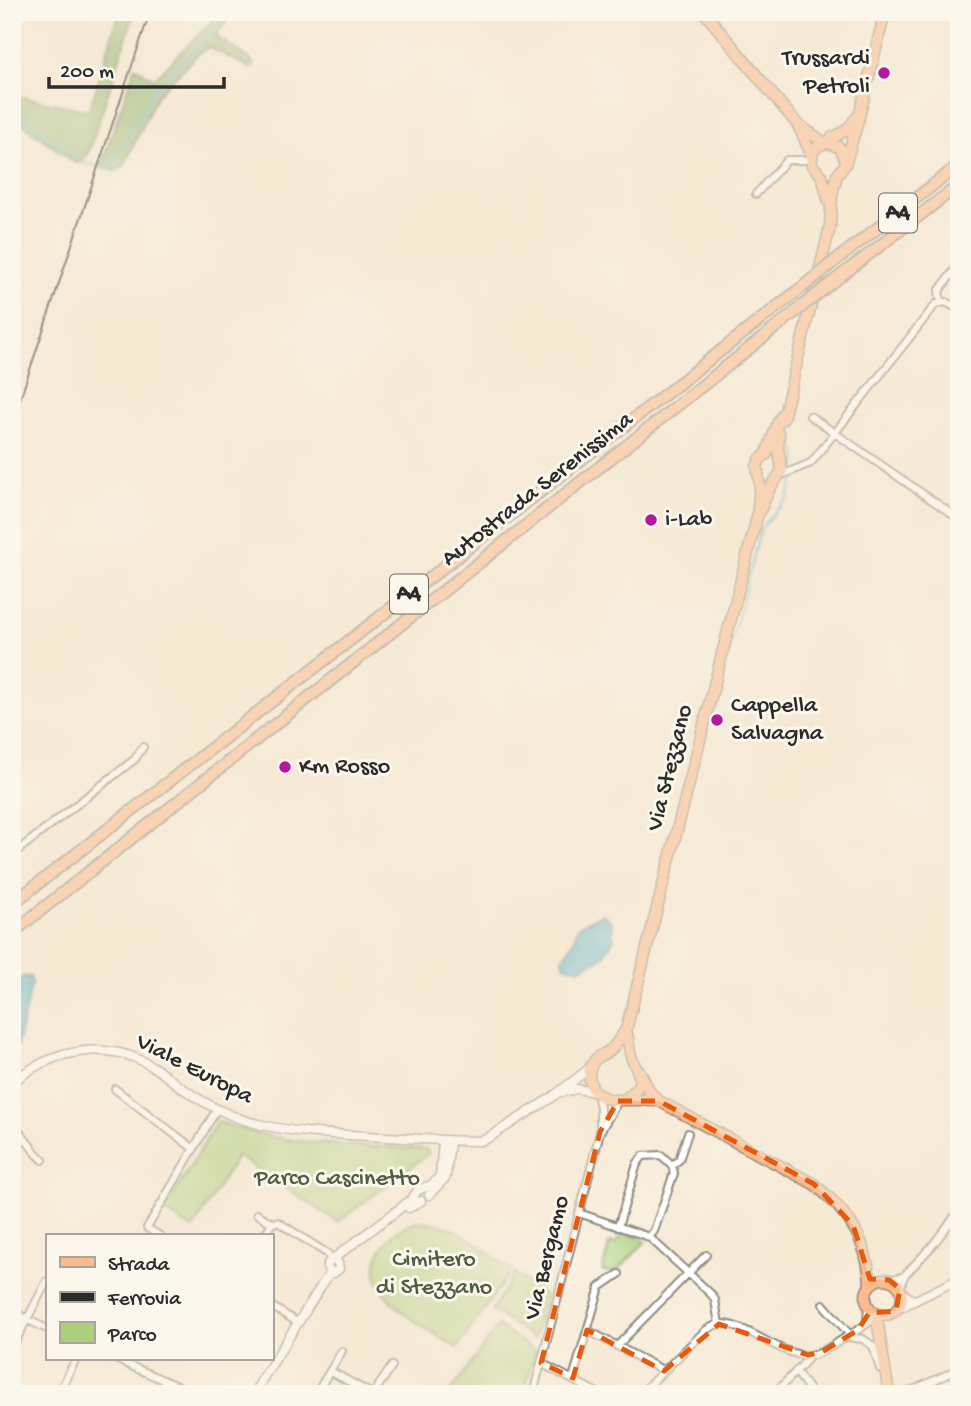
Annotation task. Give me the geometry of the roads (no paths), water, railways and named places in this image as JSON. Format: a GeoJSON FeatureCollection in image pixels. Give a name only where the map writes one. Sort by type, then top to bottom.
{"type":"FeatureCollection","features":[{"type":"Feature","properties":{"kind":"highway","name":"Autostrada Serenissima"},"geometry":{"type":"LineString","coordinates":[[12,904],[959,165]]}},
{"type":"Feature","properties":{"kind":"highway","name":"Autostrada Serenissima"},"geometry":{"type":"LineString","coordinates":[[12,933],[830,284],[959,187]]}},
{"type":"Feature","properties":{"kind":"main road"},"geometry":{"type":"LineString","coordinates":[[704,12],[798,125],[827,143],[841,148],[845,159]]}},
{"type":"Feature","properties":{"kind":"main road","name":"Via Stezzano"},"geometry":{"type":"LineString","coordinates":[[590,1068],[600,1055],[610,1051],[626,1030],[757,517],[769,488],[782,471],[778,438],[830,227],[832,194],[837,175],[843,168],[859,114],[885,12]]}},
{"type":"Feature","properties":{"kind":"main road"},"geometry":{"type":"LineString","coordinates":[[811,158],[817,147],[850,127],[859,114]]}},
{"type":"Feature","properties":{"kind":"main road","name":"Via Stezzano"},"geometry":{"type":"LineString","coordinates":[[798,125],[814,170],[822,176],[829,201],[830,227]]}},
{"type":"Feature","properties":{"kind":"main road"},"geometry":{"type":"LineString","coordinates":[[822,176],[837,175]]}},
{"type":"Feature","properties":{"kind":"main road","name":"Via Stezzano"},"geometry":{"type":"LineString","coordinates":[[757,517],[760,486],[758,462],[766,455],[783,413]]}},
{"type":"Feature","properties":{"kind":"main road"},"geometry":{"type":"LineString","coordinates":[[766,455],[780,461]]}},
{"type":"Feature","properties":{"kind":"main road"},"geometry":{"type":"LineString","coordinates":[[757,470],[761,478],[767,480],[778,476]]}},
{"type":"Feature","properties":{"kind":"main road","name":"Via Stezzano"},"geometry":{"type":"LineString","coordinates":[[626,1030],[631,1057],[650,1092],[659,1101]]}},
{"type":"Feature","properties":{"kind":"main road"},"geometry":{"type":"LineString","coordinates":[[610,1051],[625,1053],[631,1057]]}},
{"type":"Feature","properties":{"kind":"main road"},"geometry":{"type":"LineString","coordinates":[[590,1068],[589,1080],[596,1093],[607,1100],[622,1100],[636,1089],[639,1070]]}},
{"type":"Feature","properties":{"kind":"main road","name":"Via Stezzano"},"geometry":{"type":"LineString","coordinates":[[622,1100],[645,1098],[659,1101],[814,1184],[843,1210],[853,1225],[870,1265]]}},
{"type":"Feature","properties":{"kind":"main road"},"geometry":{"type":"LineString","coordinates":[[870,1265],[901,1290],[894,1311],[884,1327],[888,1391]]}},
{"type":"Feature","properties":{"kind":"main road"},"geometry":{"type":"LineString","coordinates":[[870,1265],[870,1286],[866,1295],[873,1311],[888,1391]]}},
{"type":"Feature","properties":{"kind":"main road"},"geometry":{"type":"LineString","coordinates":[[870,1286],[877,1280],[887,1279]]}},
{"type":"Feature","properties":{"kind":"main road"},"geometry":{"type":"LineString","coordinates":[[873,1311],[894,1311]]}},
{"type":"Feature","properties":{"kind":"street"},"geometry":{"type":"LineString","coordinates":[[755,194],[787,160],[811,158]]}},
{"type":"Feature","properties":{"kind":"street"},"geometry":{"type":"LineString","coordinates":[[941,301],[939,291],[959,264]]}},
{"type":"Feature","properties":{"kind":"street"},"geometry":{"type":"LineString","coordinates":[[941,301],[959,310]]}},
{"type":"Feature","properties":{"kind":"street"},"geometry":{"type":"LineString","coordinates":[[778,476],[811,463],[933,307],[941,301]]}},
{"type":"Feature","properties":{"kind":"street"},"geometry":{"type":"LineString","coordinates":[[810,416],[955,516]]}},
{"type":"Feature","properties":{"kind":"street"},"geometry":{"type":"LineString","coordinates":[[780,461],[793,468]]}},
{"type":"Feature","properties":{"kind":"street"},"geometry":{"type":"LineString","coordinates":[[12,855],[135,758],[142,747]]}},
{"type":"Feature","properties":{"kind":"street","name":"Viale Europa"},"geometry":{"type":"LineString","coordinates":[[12,1083],[28,1069],[54,1057],[82,1050],[98,1050],[121,1054],[153,1066],[218,1109],[261,1125],[318,1134],[480,1141],[554,1096],[590,1068]]}},
{"type":"Feature","properties":{"kind":"street"},"geometry":{"type":"LineString","coordinates":[[115,1089],[194,1149]]}},
{"type":"Feature","properties":{"kind":"street"},"geometry":{"type":"LineString","coordinates":[[554,1096],[576,1089],[596,1093]]}},
{"type":"Feature","properties":{"kind":"street","name":"Via Bergamo"},"geometry":{"type":"LineString","coordinates":[[533,1394],[600,1132],[600,1107],[596,1093]]}},
{"type":"Feature","properties":{"kind":"street","name":"Via Bergamo"},"geometry":{"type":"LineString","coordinates":[[600,1132],[622,1100]]}},
{"type":"Feature","properties":{"kind":"street"},"geometry":{"type":"LineString","coordinates":[[157,1234],[147,1228],[218,1109]]}},
{"type":"Feature","properties":{"kind":"street"},"geometry":{"type":"LineString","coordinates":[[12,1122],[43,1160]]}},
{"type":"Feature","properties":{"kind":"street"},"geometry":{"type":"LineString","coordinates":[[672,1164],[679,1160],[688,1133]]}},
{"type":"Feature","properties":{"kind":"street"},"geometry":{"type":"LineString","coordinates":[[333,1260],[411,1200],[446,1177],[446,1141]]}},
{"type":"Feature","properties":{"kind":"street"},"geometry":{"type":"LineString","coordinates":[[618,1227],[637,1164],[643,1156],[661,1155],[672,1164],[674,1173],[654,1231],[649,1237]]}},
{"type":"Feature","properties":{"kind":"street"},"geometry":{"type":"LineString","coordinates":[[914,1301],[901,1290],[904,1276],[933,1246],[959,1211]]}},
{"type":"Feature","properties":{"kind":"street"},"geometry":{"type":"LineString","coordinates":[[579,1213],[649,1237],[715,1300],[719,1324]]}},
{"type":"Feature","properties":{"kind":"street"},"geometry":{"type":"LineString","coordinates":[[253,1394],[330,1272],[338,1271],[333,1260],[302,1237],[278,1222],[272,1223],[257,1214]]}},
{"type":"Feature","properties":{"kind":"street"},"geometry":{"type":"LineString","coordinates":[[265,1234],[272,1223]]}},
{"type":"Feature","properties":{"kind":"street"},"geometry":{"type":"LineString","coordinates":[[617,1346],[706,1255]]}},
{"type":"Feature","properties":{"kind":"street"},"geometry":{"type":"LineString","coordinates":[[573,1378],[600,1287],[618,1274]]}},
{"type":"Feature","properties":{"kind":"street"},"geometry":{"type":"LineString","coordinates":[[887,1279],[904,1276]]}},
{"type":"Feature","properties":{"kind":"street"},"geometry":{"type":"LineString","coordinates":[[894,1311],[959,1279]]}},
{"type":"Feature","properties":{"kind":"street"},"geometry":{"type":"LineString","coordinates":[[12,1348],[46,1283]]}},
{"type":"Feature","properties":{"kind":"street"},"geometry":{"type":"LineString","coordinates":[[823,1304],[848,1336],[863,1339],[873,1346],[888,1391]]}},
{"type":"Feature","properties":{"kind":"street"},"geometry":{"type":"LineString","coordinates":[[273,1307],[297,1322]]}},
{"type":"Feature","properties":{"kind":"street"},"geometry":{"type":"LineString","coordinates":[[12,1309],[46,1329]]}},
{"type":"Feature","properties":{"kind":"street"},"geometry":{"type":"LineString","coordinates":[[640,1394],[706,1330],[719,1324],[730,1325],[780,1348],[808,1355],[822,1352],[848,1336],[867,1322],[873,1311]]}},
{"type":"Feature","properties":{"kind":"street"},"geometry":{"type":"LineString","coordinates":[[587,1330],[664,1371]]}},
{"type":"Feature","properties":{"kind":"street"},"geometry":{"type":"LineString","coordinates":[[316,1394],[342,1351]]}},
{"type":"Feature","properties":{"kind":"street"},"geometry":{"type":"LineString","coordinates":[[774,1394],[808,1355]]}},
{"type":"Feature","properties":{"kind":"street"},"geometry":{"type":"LineString","coordinates":[[58,1394],[75,1360]]}},
{"type":"Feature","properties":{"kind":"street"},"geometry":{"type":"LineString","coordinates":[[117,1360],[180,1391],[195,1394]]}},
{"type":"Feature","properties":{"kind":"street"},"geometry":{"type":"LineString","coordinates":[[541,1363],[599,1394]]}},
{"type":"Feature","properties":{"kind":"street"},"geometry":{"type":"LineString","coordinates":[[330,1371],[373,1394],[392,1366]]}},
{"type":"Feature","properties":{"kind":"street"},"geometry":{"type":"LineString","coordinates":[[904,1394],[959,1369]]}},
{"type":"Feature","properties":{"kind":"street"},"geometry":{"type":"LineString","coordinates":[[796,1371],[812,1394]]}},
{"type":"Feature","properties":{"kind":"water"},"geometry":{"type":"Polygon","coordinates":[[[602,914],[611,921],[614,939],[602,958],[579,969],[565,966],[562,958],[571,946],[578,926],[602,914]]]}},
{"type":"Feature","properties":{"kind":"water"},"geometry":{"type":"Polygon","coordinates":[[[23,976],[30,977],[32,983],[17,1046],[12,1053],[12,993],[23,976]]]}},
{"type":"Feature","properties":{"kind":"waterway"},"geometry":{"type":"LineString","coordinates":[[12,109],[82,162],[103,168],[112,164],[158,84],[210,35],[228,12]]}},
{"type":"Feature","properties":{"kind":"waterway"},"geometry":{"type":"LineString","coordinates":[[786,432],[797,454],[796,467]]}},
{"type":"Feature","properties":{"kind":"waterway"},"geometry":{"type":"LineString","coordinates":[[716,701],[761,528],[788,498],[796,472]]}},
{"type":"Feature","properties":{"kind":"railway"},"geometry":{"type":"LineString","coordinates":[[12,423],[150,12]]}},
{"type":"Feature","properties":{"kind":"place","name":"Trussardi Petroli"},"geometry":{"type":"Point","coordinates":[884,73]}},
{"type":"Feature","properties":{"kind":"place","name":"i-Lab"},"geometry":{"type":"Point","coordinates":[651,520]}},
{"type":"Feature","properties":{"kind":"place","name":"Cappella Salvagna"},"geometry":{"type":"Point","coordinates":[717,720]}},
{"type":"Feature","properties":{"kind":"place","name":"Km Rosso"},"geometry":{"type":"Point","coordinates":[285,767]}},
{"type":"Feature","properties":{"kind":"park label","name":"Parco Cascinetto"},"geometry":{"type":"Point","coordinates":[337,1179]}},
{"type":"Feature","properties":{"kind":"park label","name":"Cimitero di Stezzano"},"geometry":{"type":"Point","coordinates":[434,1274]}}]}
